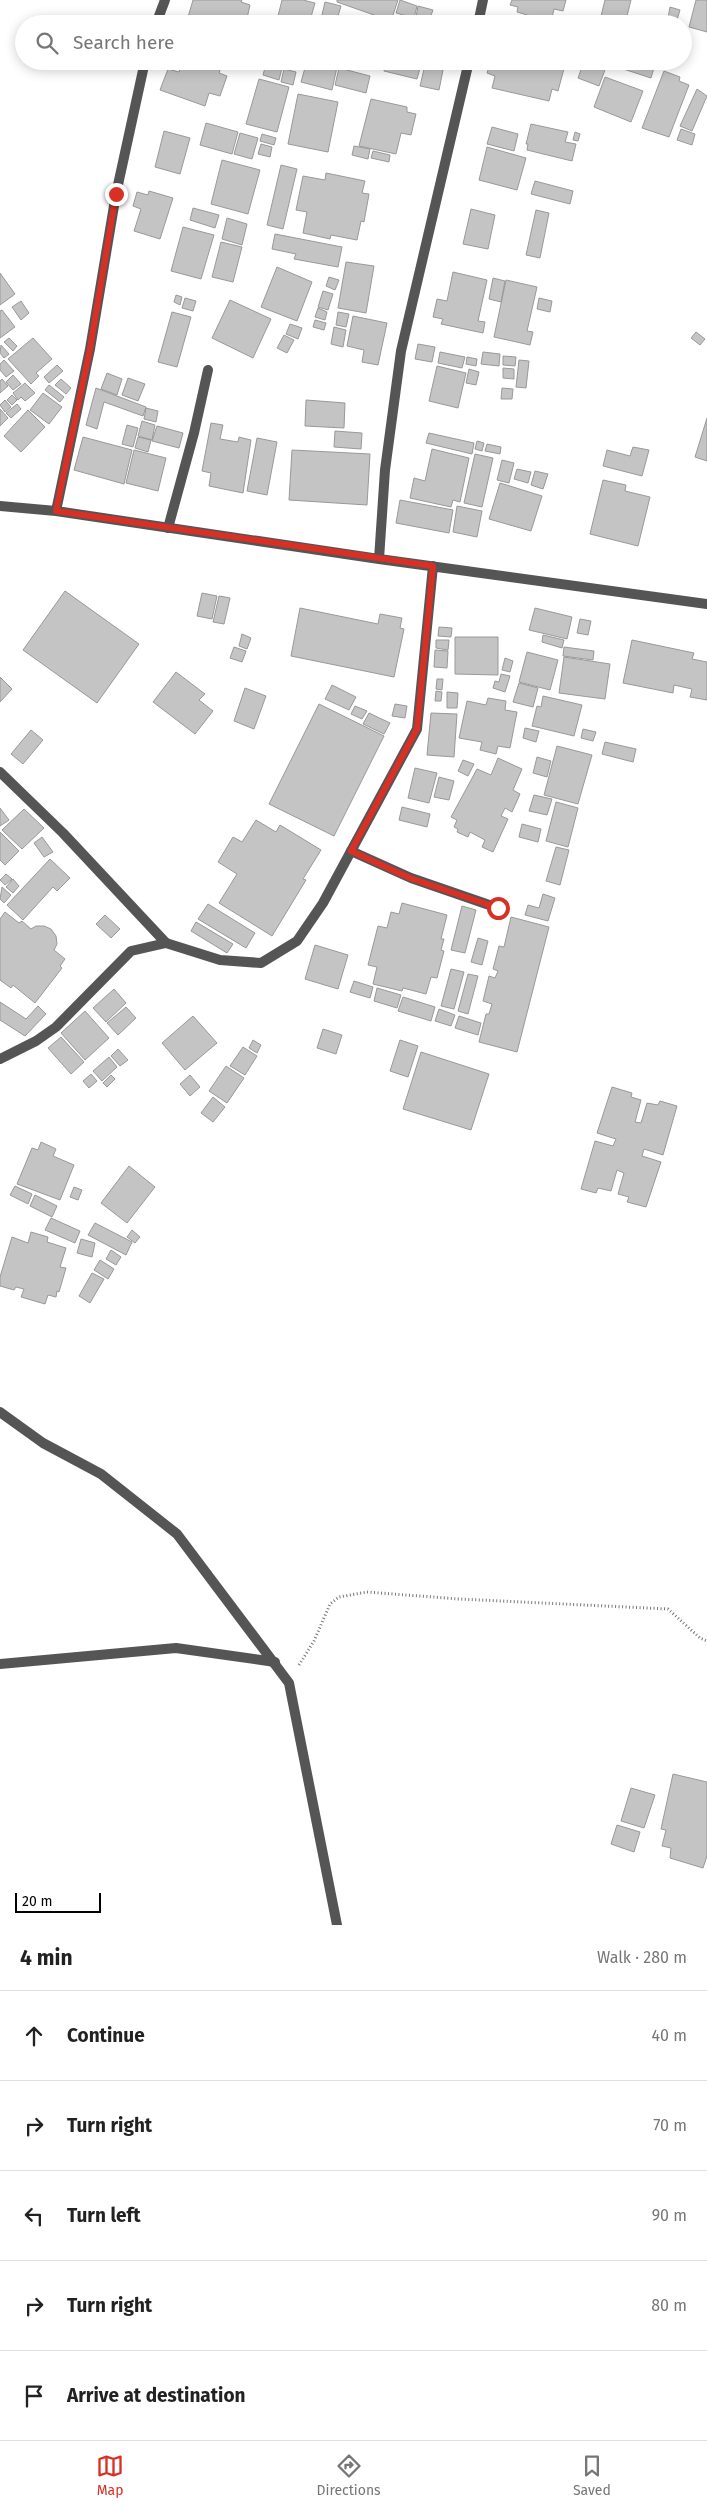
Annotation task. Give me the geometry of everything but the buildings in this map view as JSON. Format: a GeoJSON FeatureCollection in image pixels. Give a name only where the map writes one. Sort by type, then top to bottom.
{"type":"FeatureCollection","features":[{"type":"Feature","properties":{"kind":"street"},"geometry":{"type":"LineString","coordinates":[[159,15],[165,0]]}},
{"type":"Feature","properties":{"kind":"street"},"geometry":{"type":"LineString","coordinates":[[480,15],[483,0]]}},
{"type":"Feature","properties":{"kind":"street"},"geometry":{"type":"LineString","coordinates":[[56,511],[90,349],[116,194],[143,70]]}},
{"type":"Feature","properties":{"kind":"street"},"geometry":{"type":"LineString","coordinates":[[379,559],[385,470],[401,351],[467,70]]}},
{"type":"Feature","properties":{"kind":"street"},"geometry":{"type":"LineString","coordinates":[[168,528],[194,433],[208,370]]}},
{"type":"Feature","properties":{"kind":"street"},"geometry":{"type":"LineString","coordinates":[[0,506],[56,511],[379,559],[707,604]]}},
{"type":"Feature","properties":{"kind":"street"},"geometry":{"type":"LineString","coordinates":[[0,772],[63,833],[166,943],[220,960],[261,963],[297,941],[322,903],[417,729],[433,566]]}},
{"type":"Feature","properties":{"kind":"street"},"geometry":{"type":"LineString","coordinates":[[351,851],[410,878],[498,908]]}},
{"type":"Feature","properties":{"kind":"street"},"geometry":{"type":"LineString","coordinates":[[0,1059],[36,1041],[56,1027],[132,951],[166,943]]}},
{"type":"Feature","properties":{"kind":"street"},"geometry":{"type":"LineString","coordinates":[[0,1412],[43,1443],[101,1474],[176,1534],[275,1662],[288,1683],[337,1925]]}},
{"type":"Feature","properties":{"kind":"street"},"geometry":{"type":"LineString","coordinates":[[0,1664],[176,1648],[275,1662]]}},
{"type":"Feature","properties":{"kind":"path"},"geometry":{"type":"LineString","coordinates":[[288,1683],[306,1650],[314,1641],[330,1604],[339,1597],[367,1592],[668,1610],[700,1638],[707,1641]]}},
{"type":"Feature","properties":{"kind":"route"},"geometry":{"type":"LineString","coordinates":[[116,194],[90,349],[56,511],[433,566],[417,729],[351,851],[410,878],[498,908]]}}]}
